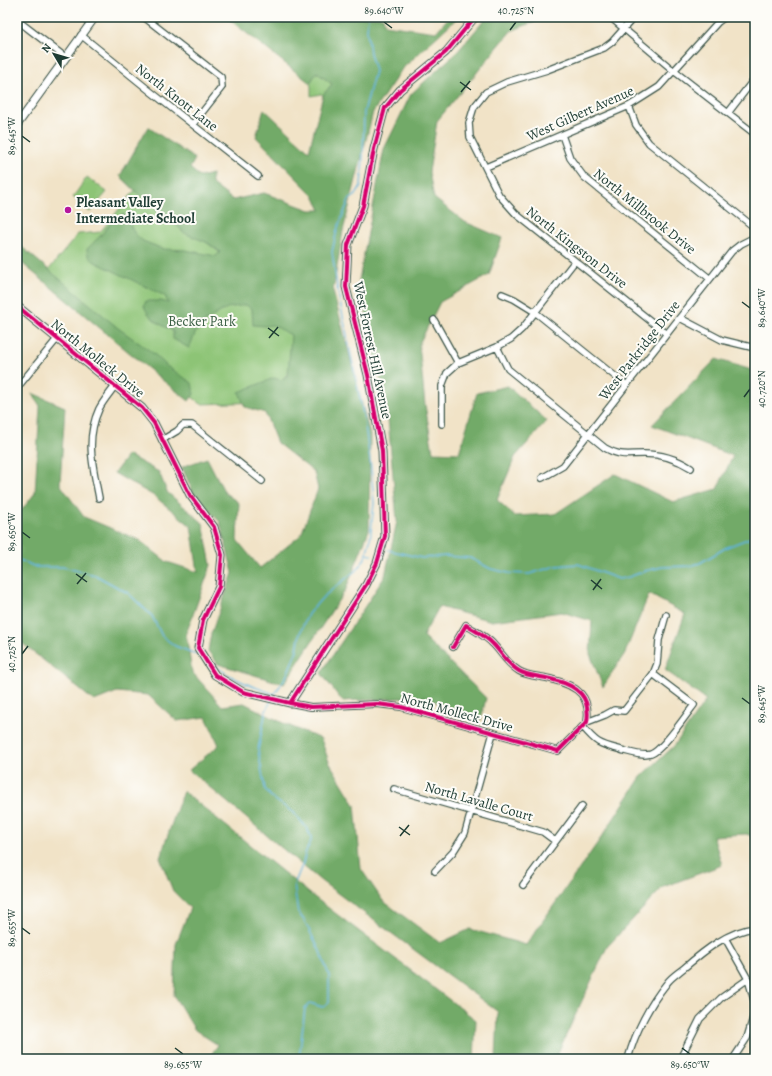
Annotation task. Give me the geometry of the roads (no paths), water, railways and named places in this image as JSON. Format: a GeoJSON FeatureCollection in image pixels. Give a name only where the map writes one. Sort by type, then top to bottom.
{"type":"FeatureCollection","features":[{"type":"Feature","properties":{"kind":"street"},"geometry":{"type":"LineString","coordinates":[[17,126],[95,17]]}},
{"type":"Feature","properties":{"kind":"street"},"geometry":{"type":"LineString","coordinates":[[144,17],[221,77],[222,87],[193,124]]}},
{"type":"Feature","properties":{"kind":"street","name":"West Forrest Hill Avenue"},"geometry":{"type":"LineString","coordinates":[[290,704],[366,585],[377,563],[385,536],[382,451],[368,375],[346,287],[348,245],[363,206],[374,149],[385,108],[400,90],[446,52],[475,17]]}},
{"type":"Feature","properties":{"kind":"street"},"geometry":{"type":"LineString","coordinates":[[610,17],[674,71],[755,134]]}},
{"type":"Feature","properties":{"kind":"street","name":"North Kingston Drive"},"geometry":{"type":"LineString","coordinates":[[634,17],[612,42],[604,48],[548,70],[507,82],[486,92],[474,106],[469,123],[470,137],[499,195],[516,214],[667,334]]}},
{"type":"Feature","properties":{"kind":"street","name":"West Gilbert Avenue"},"geometry":{"type":"LineString","coordinates":[[486,167],[629,106],[659,87],[718,22],[725,17]]}},
{"type":"Feature","properties":{"kind":"street"},"geometry":{"type":"LineString","coordinates":[[17,20],[66,57]]}},
{"type":"Feature","properties":{"kind":"street","name":"North Knott Lane"},"geometry":{"type":"LineString","coordinates":[[82,35],[258,176]]}},
{"type":"Feature","properties":{"kind":"street"},"geometry":{"type":"LineString","coordinates":[[728,113],[755,78]]}},
{"type":"Feature","properties":{"kind":"street"},"geometry":{"type":"LineString","coordinates":[[629,106],[636,125],[649,143],[755,228]]}},
{"type":"Feature","properties":{"kind":"street","name":"North Millbrook Drive"},"geometry":{"type":"LineString","coordinates":[[562,135],[570,158],[584,177],[709,278]]}},
{"type":"Feature","properties":{"kind":"street","name":"West Parkridge Drive"},"geometry":{"type":"LineString","coordinates":[[542,478],[563,466],[680,318],[709,278],[732,251],[741,244],[755,237]]}},
{"type":"Feature","properties":{"kind":"street"},"geometry":{"type":"LineString","coordinates":[[442,424],[442,386],[447,373],[458,363],[511,339],[522,329],[575,261]]}},
{"type":"Feature","properties":{"kind":"street"},"geometry":{"type":"LineString","coordinates":[[502,294],[514,299],[535,312],[626,385]]}},
{"type":"Feature","properties":{"kind":"street","name":"North Molleck Drive"},"geometry":{"type":"LineString","coordinates":[[17,306],[142,408],[154,423],[190,496],[214,527],[222,555],[219,587],[204,620],[198,648],[215,675],[243,692],[290,704],[311,707],[377,704],[390,705],[558,751],[585,724]]}},
{"type":"Feature","properties":{"kind":"street"},"geometry":{"type":"LineString","coordinates":[[680,318],[722,340],[755,348]]}},
{"type":"Feature","properties":{"kind":"street"},"geometry":{"type":"LineString","coordinates":[[434,320],[458,363]]}},
{"type":"Feature","properties":{"kind":"street"},"geometry":{"type":"LineString","coordinates":[[17,388],[57,339]]}},
{"type":"Feature","properties":{"kind":"street"},"geometry":{"type":"LineString","coordinates":[[497,346],[508,369],[605,448],[615,454],[658,455],[680,461],[691,468]]}},
{"type":"Feature","properties":{"kind":"street"},"geometry":{"type":"LineString","coordinates":[[100,498],[91,460],[90,443],[100,408],[115,386]]}},
{"type":"Feature","properties":{"kind":"street"},"geometry":{"type":"LineString","coordinates":[[162,440],[177,431],[183,425],[192,425],[262,481]]}},
{"type":"Feature","properties":{"kind":"street"},"geometry":{"type":"LineString","coordinates":[[585,724],[614,710],[624,711],[653,674],[657,664],[659,640],[666,615]]}},
{"type":"Feature","properties":{"kind":"street"},"geometry":{"type":"LineString","coordinates":[[453,647],[466,625],[493,643],[511,666],[520,672],[540,678],[554,680],[571,686],[582,693],[588,705],[585,724],[594,740],[603,745],[642,755],[652,754],[662,746],[694,706],[653,674]]}},
{"type":"Feature","properties":{"kind":"street"},"geometry":{"type":"LineString","coordinates":[[435,871],[453,852],[465,833],[493,733]]}},
{"type":"Feature","properties":{"kind":"street","name":"North Lavalle Court"},"geometry":{"type":"LineString","coordinates":[[394,789],[543,832],[555,841]]}},
{"type":"Feature","properties":{"kind":"street"},"geometry":{"type":"LineString","coordinates":[[523,885],[582,806]]}},
{"type":"Feature","properties":{"kind":"street"},"geometry":{"type":"LineString","coordinates":[[628,1059],[630,1050],[647,1013],[668,982],[705,951],[725,938],[746,929],[755,928]]}},
{"type":"Feature","properties":{"kind":"street"},"geometry":{"type":"LineString","coordinates":[[725,938],[748,979],[755,1004]]}},
{"type":"Feature","properties":{"kind":"street"},"geometry":{"type":"LineString","coordinates":[[680,1059],[700,1019],[721,998],[748,979]]}},
{"type":"Feature","properties":{"kind":"street"},"geometry":{"type":"LineString","coordinates":[[733,1059],[747,1038],[755,1011]]}},
{"type":"Feature","properties":{"kind":"waterway"},"geometry":{"type":"LineString","coordinates":[[273,696],[286,677],[297,650],[300,633],[308,614],[323,597],[359,568],[365,558],[370,541],[374,503],[371,467],[364,418],[338,292],[332,252],[337,230],[349,200],[355,196],[361,186],[364,112],[375,71],[370,53],[367,30],[368,17]]}},
{"type":"Feature","properties":{"kind":"waterway"},"geometry":{"type":"LineString","coordinates":[[388,550],[422,558],[446,556],[470,558],[491,569],[509,573],[529,574],[556,566],[578,564],[619,579],[662,567],[690,566],[700,563],[727,547],[755,536]]}},
{"type":"Feature","properties":{"kind":"waterway"},"geometry":{"type":"LineString","coordinates":[[366,554],[372,555]]}},
{"type":"Feature","properties":{"kind":"waterway"},"geometry":{"type":"LineString","coordinates":[[17,559],[36,567],[63,567],[95,575],[128,593],[152,616],[162,636],[175,646],[199,655]]}},
{"type":"Feature","properties":{"kind":"waterway"},"geometry":{"type":"LineString","coordinates":[[210,662],[225,673],[240,681],[274,694]]}},
{"type":"Feature","properties":{"kind":"waterway"},"geometry":{"type":"LineString","coordinates":[[271,701],[266,710],[258,750],[265,789],[272,798],[293,812],[306,827],[311,837],[311,841],[294,885],[298,913],[304,920],[319,949],[329,975],[329,1002],[322,1007],[310,1003],[305,1008],[299,1059]]}},
{"type":"Feature","properties":{"kind":"place","name":"Pleasant Valley Intermediate School"},"geometry":{"type":"Point","coordinates":[68,210]}},
{"type":"Feature","properties":{"kind":"park label","name":"Becker Park"},"geometry":{"type":"Point","coordinates":[202,321]}}]}
